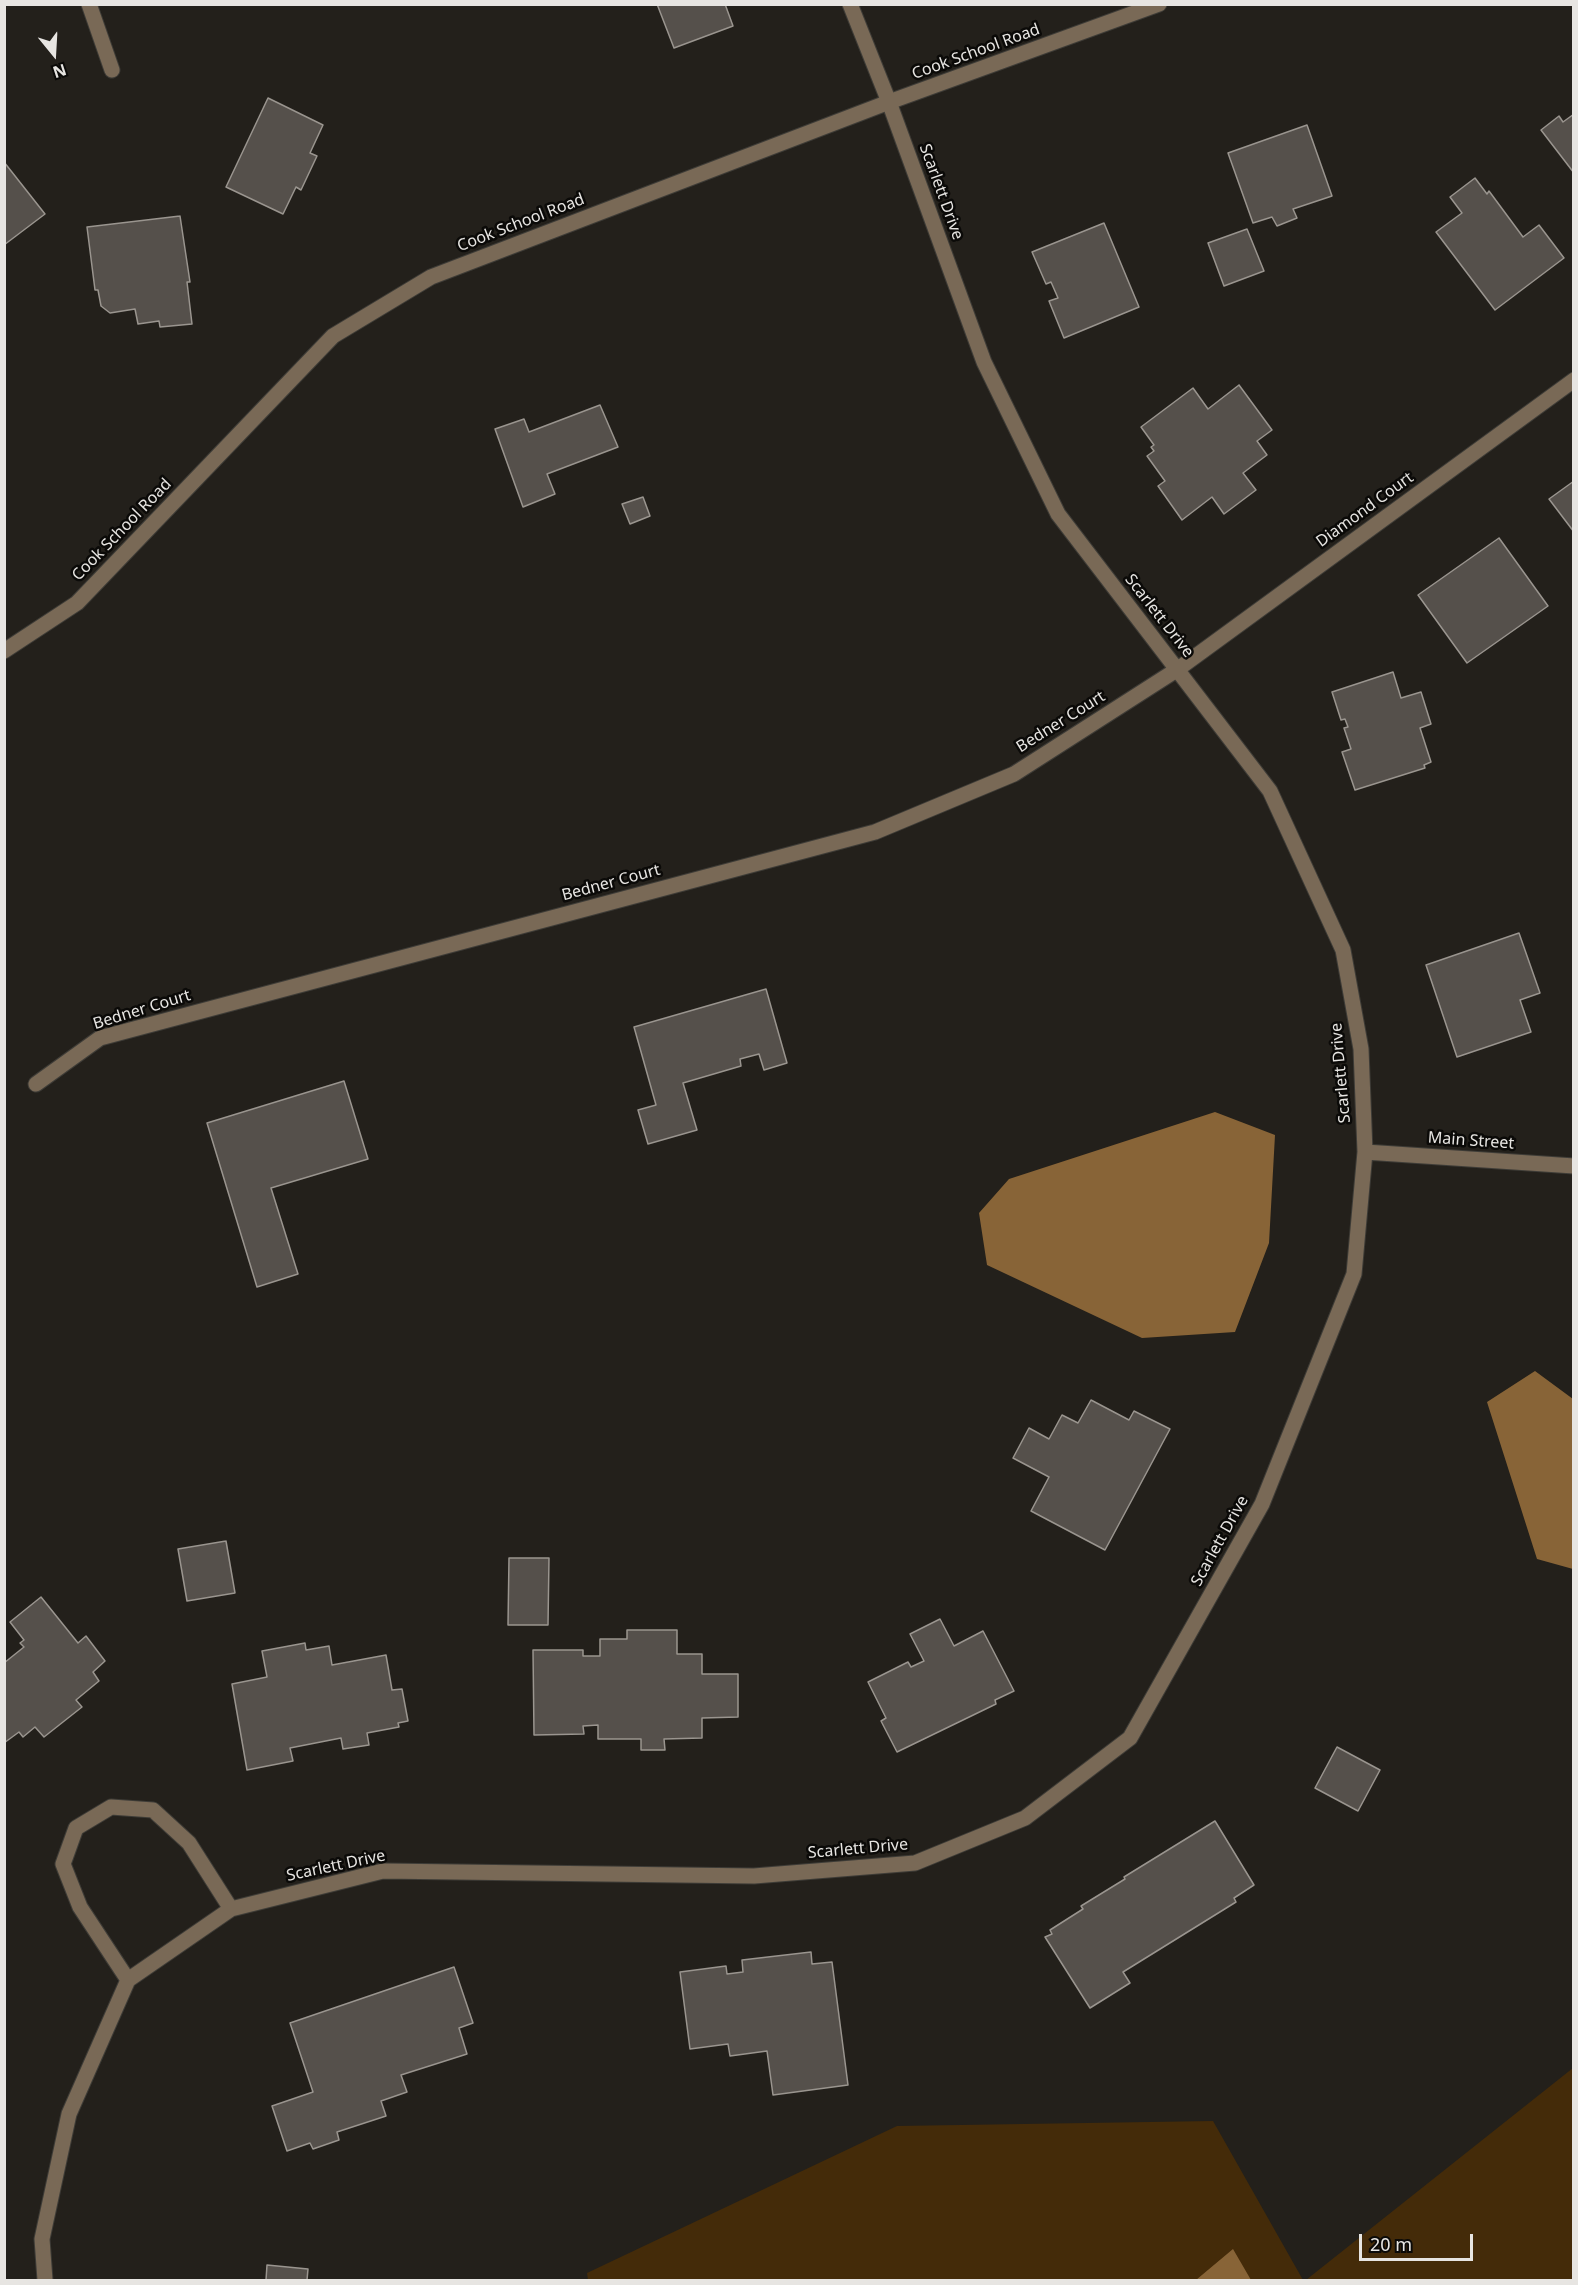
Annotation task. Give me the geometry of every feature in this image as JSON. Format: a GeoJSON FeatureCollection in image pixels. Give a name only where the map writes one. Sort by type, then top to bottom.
{"type":"FeatureCollection","features":[{"type":"Feature","properties":{"kind":"street"},"geometry":{"type":"LineString","coordinates":[[88,4],[112,70]]}},
{"type":"Feature","properties":{"kind":"street","name":"Scarlett Drive"},"geometry":{"type":"LineString","coordinates":[[129,1980],[231,1909],[383,1871],[754,1876],[915,1863],[1025,1818],[1130,1738],[1262,1504],[1354,1274],[1365,1152],[1360,1048],[1343,950],[1270,791],[1058,514],[984,362],[850,4]]}},
{"type":"Feature","properties":{"kind":"street","name":"Cook School Road"},"geometry":{"type":"LineString","coordinates":[[4,651],[77,603],[333,336],[431,277],[888,102],[1159,4]]}},
{"type":"Feature","properties":{"kind":"street","name":"Diamond Court"},"geometry":{"type":"LineString","coordinates":[[1178,669],[1574,380]]}},
{"type":"Feature","properties":{"kind":"street","name":"Bedner Court"},"geometry":{"type":"LineString","coordinates":[[36,1084],[100,1038],[875,832],[1014,774],[1178,669]]}},
{"type":"Feature","properties":{"kind":"street","name":"Main Street"},"geometry":{"type":"LineString","coordinates":[[1365,1152],[1574,1166]]}},
{"type":"Feature","properties":{"kind":"street"},"geometry":{"type":"LineString","coordinates":[[45,2280],[42,2239],[69,2114],[129,1980],[80,1907],[63,1864],[76,1828],[111,1807],[153,1810],[189,1843],[231,1909]]}},
{"type":"Feature","properties":{"kind":"shaded area"},"geometry":{"type":"Polygon","coordinates":[[[1215,1112],[1275,1135],[1269,1243],[1235,1332],[1142,1338],[987,1265],[979,1213],[1009,1179],[1215,1112]]]}},
{"type":"Feature","properties":{"kind":"shaded area"},"geometry":{"type":"Polygon","coordinates":[[[1535,1371],[1573,1399],[1573,1569],[1537,1559],[1487,1402],[1535,1371]]]}},
{"type":"Feature","properties":{"kind":"shaded area"},"geometry":{"type":"Polygon","coordinates":[[[1573,2068],[1573,2280],[1306,2280],[1573,2068]]]}},
{"type":"Feature","properties":{"kind":"shaded area"},"geometry":{"type":"Polygon","coordinates":[[[1213,2121],[1303,2280],[588,2280],[587,2273],[897,2126],[1213,2121]]]}},
{"type":"Feature","properties":{"kind":"shaded area"},"geometry":{"type":"Polygon","coordinates":[[[1233,2249],[1251,2280],[1196,2280],[1233,2249]]]}},
{"type":"Feature","properties":{"kind":"building"},"geometry":{"type":"Polygon","coordinates":[[[657,4],[725,4],[733,26],[674,48],[657,4]]]}},
{"type":"Feature","properties":{"kind":"building"},"geometry":{"type":"Polygon","coordinates":[[[268,98],[323,125],[310,153],[317,156],[301,190],[296,187],[283,214],[226,187],[268,98]]]}},
{"type":"Feature","properties":{"kind":"building"},"geometry":{"type":"Polygon","coordinates":[[[1574,114],[1574,173],[1541,130],[1559,116],[1563,122],[1574,114]]]}},
{"type":"Feature","properties":{"kind":"building"},"geometry":{"type":"Polygon","coordinates":[[[1307,125],[1332,196],[1293,209],[1297,218],[1277,226],[1272,217],[1253,223],[1228,153],[1307,125]]]}},
{"type":"Feature","properties":{"kind":"building"},"geometry":{"type":"Polygon","coordinates":[[[4,162],[45,214],[4,245],[4,162]]]}},
{"type":"Feature","properties":{"kind":"building"},"geometry":{"type":"Polygon","coordinates":[[[1475,178],[1487,194],[1489,191],[1523,237],[1539,225],[1564,258],[1495,310],[1436,232],[1462,213],[1450,197],[1475,178]]]}},
{"type":"Feature","properties":{"kind":"building"},"geometry":{"type":"Polygon","coordinates":[[[180,216],[190,282],[187,282],[192,324],[160,327],[159,321],[138,324],[135,309],[110,313],[101,306],[98,290],[95,290],[87,227],[180,216]]]}},
{"type":"Feature","properties":{"kind":"building"},"geometry":{"type":"Polygon","coordinates":[[[1104,223],[1139,307],[1064,338],[1049,301],[1058,298],[1051,282],[1046,284],[1032,252],[1104,223]]]}},
{"type":"Feature","properties":{"kind":"building"},"geometry":{"type":"Polygon","coordinates":[[[1247,229],[1264,271],[1224,286],[1208,243],[1247,229]]]}},
{"type":"Feature","properties":{"kind":"building"},"geometry":{"type":"Polygon","coordinates":[[[1239,385],[1272,430],[1257,441],[1267,455],[1243,473],[1256,490],[1224,514],[1212,497],[1182,520],[1158,486],[1165,481],[1147,456],[1154,451],[1151,447],[1154,445],[1141,427],[1193,388],[1208,409],[1239,385]]]}},
{"type":"Feature","properties":{"kind":"building"},"geometry":{"type":"Polygon","coordinates":[[[600,405],[618,447],[547,474],[555,494],[523,507],[495,429],[524,419],[529,432],[600,405]]]}},
{"type":"Feature","properties":{"kind":"building"},"geometry":{"type":"Polygon","coordinates":[[[1574,481],[1574,532],[1549,499],[1574,481]]]}},
{"type":"Feature","properties":{"kind":"building"},"geometry":{"type":"Polygon","coordinates":[[[643,497],[650,516],[630,524],[622,504],[643,497]]]}},
{"type":"Feature","properties":{"kind":"building"},"geometry":{"type":"Polygon","coordinates":[[[1499,538],[1548,606],[1467,663],[1418,595],[1499,538]]]}},
{"type":"Feature","properties":{"kind":"building"},"geometry":{"type":"Polygon","coordinates":[[[1393,672],[1401,698],[1421,692],[1431,724],[1420,728],[1431,762],[1424,765],[1425,768],[1355,790],[1342,752],[1351,749],[1344,728],[1348,727],[1345,719],[1341,720],[1332,692],[1393,672]]]}},
{"type":"Feature","properties":{"kind":"building"},"geometry":{"type":"Polygon","coordinates":[[[1519,933],[1540,993],[1520,1000],[1531,1032],[1457,1057],[1426,965],[1519,933]]]}},
{"type":"Feature","properties":{"kind":"building"},"geometry":{"type":"Polygon","coordinates":[[[766,989],[787,1063],[764,1070],[759,1054],[740,1059],[741,1066],[683,1083],[697,1130],[648,1144],[638,1110],[656,1105],[634,1027],[766,989]]]}},
{"type":"Feature","properties":{"kind":"building"},"geometry":{"type":"Polygon","coordinates":[[[344,1081],[368,1159],[271,1188],[298,1274],[257,1287],[207,1123],[344,1081]]]}},
{"type":"Feature","properties":{"kind":"building"},"geometry":{"type":"Polygon","coordinates":[[[1091,1400],[1129,1420],[1134,1411],[1170,1429],[1105,1550],[1031,1511],[1049,1477],[1013,1458],[1029,1428],[1049,1439],[1062,1415],[1078,1423],[1091,1400]]]}},
{"type":"Feature","properties":{"kind":"building"},"geometry":{"type":"Polygon","coordinates":[[[226,1541],[235,1593],[187,1601],[178,1549],[226,1541]]]}},
{"type":"Feature","properties":{"kind":"building"},"geometry":{"type":"Polygon","coordinates":[[[509,1558],[549,1558],[548,1625],[508,1625],[509,1558]]]}},
{"type":"Feature","properties":{"kind":"building"},"geometry":{"type":"Polygon","coordinates":[[[41,1597],[78,1643],[86,1636],[105,1661],[93,1672],[99,1681],[76,1700],[82,1707],[44,1737],[35,1727],[23,1737],[19,1732],[4,1743],[4,1663],[24,1647],[20,1643],[24,1640],[10,1622],[41,1597]]]}},
{"type":"Feature","properties":{"kind":"building"},"geometry":{"type":"Polygon","coordinates":[[[940,1619],[954,1646],[983,1631],[1014,1691],[995,1700],[996,1704],[897,1752],[881,1721],[886,1718],[868,1682],[908,1662],[911,1667],[924,1661],[910,1634],[940,1619]]]}},
{"type":"Feature","properties":{"kind":"building"},"geometry":{"type":"Polygon","coordinates":[[[627,1630],[677,1630],[677,1654],[702,1654],[702,1674],[738,1674],[738,1717],[702,1718],[702,1738],[664,1739],[665,1750],[641,1750],[641,1739],[598,1739],[598,1725],[583,1726],[584,1734],[534,1735],[533,1650],[583,1650],[583,1656],[600,1656],[600,1639],[627,1639],[627,1630]]]}},
{"type":"Feature","properties":{"kind":"building"},"geometry":{"type":"Polygon","coordinates":[[[305,1643],[306,1650],[329,1646],[332,1665],[386,1655],[392,1690],[402,1689],[408,1721],[398,1723],[399,1727],[367,1733],[369,1745],[343,1749],[341,1738],[290,1748],[293,1761],[247,1770],[232,1684],[267,1677],[262,1651],[305,1643]]]}},
{"type":"Feature","properties":{"kind":"building"},"geometry":{"type":"Polygon","coordinates":[[[1337,1747],[1380,1770],[1358,1811],[1315,1788],[1337,1747]]]}},
{"type":"Feature","properties":{"kind":"building"},"geometry":{"type":"Polygon","coordinates":[[[1215,1821],[1254,1885],[1234,1898],[1236,1902],[1123,1972],[1130,1983],[1090,2008],[1045,1937],[1052,1934],[1050,1930],[1083,1909],[1081,1906],[1215,1821]]]}},
{"type":"Feature","properties":{"kind":"building"},"geometry":{"type":"Polygon","coordinates":[[[811,1952],[812,1964],[832,1962],[848,2085],[773,2095],[767,2051],[730,2056],[728,2044],[690,2049],[680,1972],[726,1966],[727,1974],[743,1972],[742,1960],[811,1952]]]}},
{"type":"Feature","properties":{"kind":"building"},"geometry":{"type":"Polygon","coordinates":[[[454,1967],[473,2023],[459,2028],[467,2054],[401,2075],[407,2092],[381,2101],[386,2116],[337,2132],[339,2140],[313,2149],[310,2143],[287,2151],[272,2106],[313,2092],[290,2023],[454,1967]]]}},
{"type":"Feature","properties":{"kind":"building"},"geometry":{"type":"Polygon","coordinates":[[[267,2265],[308,2269],[307,2280],[266,2280],[267,2265]]]}}]}
